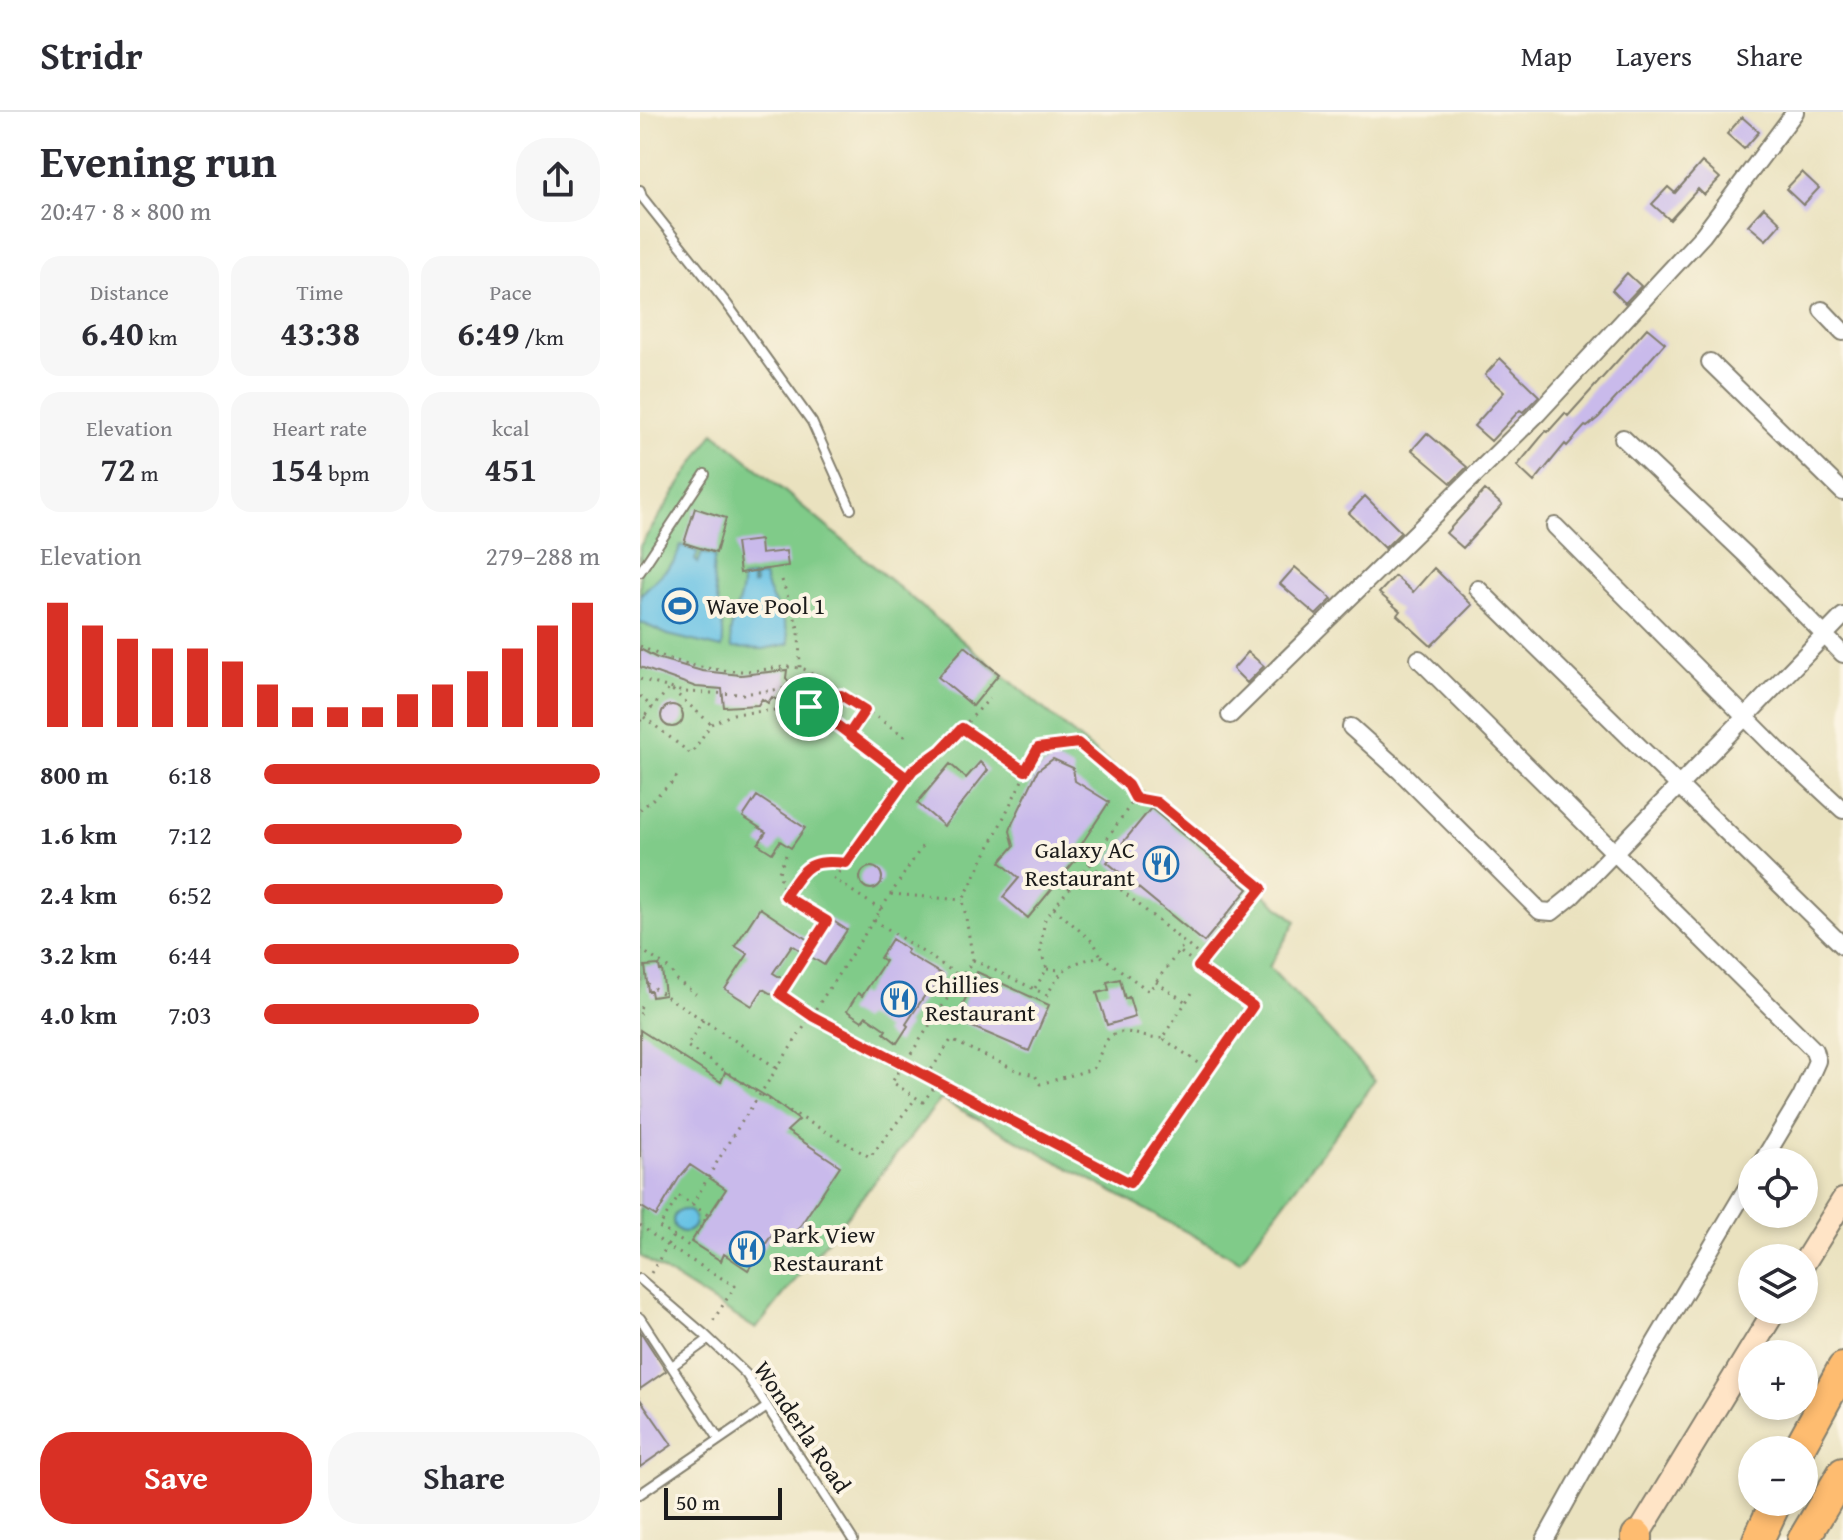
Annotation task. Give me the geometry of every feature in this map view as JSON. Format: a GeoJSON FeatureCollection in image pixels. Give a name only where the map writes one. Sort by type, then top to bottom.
{"type":"FeatureCollection","features":[{"type":"Feature","properties":{"kind":"highway"},"geometry":{"type":"LineString","coordinates":[[1806,1436],[1843,1368]]}},
{"type":"Feature","properties":{"kind":"highway"},"geometry":{"type":"LineString","coordinates":[[1803,1540],[1843,1473]]}},
{"type":"Feature","properties":{"kind":"highway"},"geometry":{"type":"LineString","coordinates":[[1758,1540],[1769,1516]]}},
{"type":"Feature","properties":{"kind":"main road"},"geometry":{"type":"LineString","coordinates":[[1816,1244],[1843,1200]]}},
{"type":"Feature","properties":{"kind":"main road"},"geometry":{"type":"LineString","coordinates":[[1636,1539],[1767,1324]]}},
{"type":"Feature","properties":{"kind":"street"},"geometry":{"type":"LineString","coordinates":[[1230,715],[1538,413],[1703,235],[1795,112]]}},
{"type":"Feature","properties":{"kind":"street"},"geometry":{"type":"LineString","coordinates":[[1822,310],[1843,332]]}},
{"type":"Feature","properties":{"kind":"street"},"geometry":{"type":"LineString","coordinates":[[1710,362],[1843,492]]}},
{"type":"Feature","properties":{"kind":"street"},"geometry":{"type":"LineString","coordinates":[[1623,438],[1745,554],[1843,654]]}},
{"type":"Feature","properties":{"kind":"street"},"geometry":{"type":"LineString","coordinates":[[1555,526],[1843,810]]}},
{"type":"Feature","properties":{"kind":"street"},"geometry":{"type":"LineString","coordinates":[[1478,589],[1843,946]]}},
{"type":"Feature","properties":{"kind":"street"},"geometry":{"type":"LineString","coordinates":[[1351,727],[1400,771],[1540,911],[1552,912],[1843,616]]}},
{"type":"Feature","properties":{"kind":"street"},"geometry":{"type":"LineString","coordinates":[[1419,659],[1814,1050],[1817,1061],[1801,1097],[1770,1148]]}},
{"type":"Feature","properties":{"kind":"street"},"geometry":{"type":"LineString","coordinates":[[1545,1540],[1643,1363],[1738,1203]]}},
{"type":"Feature","properties":{"kind":"lane"},"geometry":{"type":"LineString","coordinates":[[640,190],[642,197],[727,304],[812,422],[851,509]]}},
{"type":"Feature","properties":{"kind":"lane"},"geometry":{"type":"LineString","coordinates":[[640,572],[705,474]]}},
{"type":"Feature","properties":{"kind":"lane","name":"Wonderla Road"},"geometry":{"type":"LineString","coordinates":[[642,1281],[746,1374],[853,1540]]}},
{"type":"Feature","properties":{"kind":"lane"},"geometry":{"type":"LineString","coordinates":[[640,1318],[719,1439]]}},
{"type":"Feature","properties":{"kind":"lane"},"geometry":{"type":"LineString","coordinates":[[672,1366],[707,1336]]}},
{"type":"Feature","properties":{"kind":"lane"},"geometry":{"type":"LineString","coordinates":[[640,1494],[767,1407]]}},
{"type":"Feature","properties":{"kind":"path"},"geometry":{"type":"LineString","coordinates":[[782,580],[799,630],[800,668]]}},
{"type":"Feature","properties":{"kind":"path"},"geometry":{"type":"LineString","coordinates":[[640,646],[693,666],[751,671],[790,666],[800,668],[906,737]]}},
{"type":"Feature","properties":{"kind":"path"},"geometry":{"type":"LineString","coordinates":[[640,679],[683,692],[743,694],[811,685],[841,695]]}},
{"type":"Feature","properties":{"kind":"path"},"geometry":{"type":"LineString","coordinates":[[640,721],[670,688]]}},
{"type":"Feature","properties":{"kind":"path"},"geometry":{"type":"LineString","coordinates":[[670,688],[711,724]]}},
{"type":"Feature","properties":{"kind":"path"},"geometry":{"type":"LineString","coordinates":[[644,717],[691,754],[711,724],[733,714],[809,707],[841,695]]}},
{"type":"Feature","properties":{"kind":"path"},"geometry":{"type":"LineString","coordinates":[[640,696],[653,708]]}},
{"type":"Feature","properties":{"kind":"path"},"geometry":{"type":"LineString","coordinates":[[881,910],[834,879],[913,770],[941,750],[990,698]]}},
{"type":"Feature","properties":{"kind":"path"},"geometry":{"type":"LineString","coordinates":[[809,707],[807,724],[821,731],[829,719],[907,778]]}},
{"type":"Feature","properties":{"kind":"path"},"geometry":{"type":"LineString","coordinates":[[849,734],[865,710]]}},
{"type":"Feature","properties":{"kind":"path"},"geometry":{"type":"LineString","coordinates":[[962,728],[1025,771]]}},
{"type":"Feature","properties":{"kind":"path"},"geometry":{"type":"LineString","coordinates":[[938,1082],[923,1102],[892,1082],[973,960],[963,900],[1038,748],[1078,743],[1128,785],[1135,798]]}},
{"type":"Feature","properties":{"kind":"path"},"geometry":{"type":"LineString","coordinates":[[640,810],[674,781],[679,772]]}},
{"type":"Feature","properties":{"kind":"path"},"geometry":{"type":"LineString","coordinates":[[1047,969],[1040,950],[1045,919],[1089,864],[1135,798]]}},
{"type":"Feature","properties":{"kind":"path"},"geometry":{"type":"LineString","coordinates":[[1135,798],[1157,802],[1262,888],[1198,967]]}},
{"type":"Feature","properties":{"kind":"path"},"geometry":{"type":"LineString","coordinates":[[692,1205],[760,1094],[923,845]]}},
{"type":"Feature","properties":{"kind":"path"},"geometry":{"type":"LineString","coordinates":[[786,855],[779,872],[785,896],[827,921],[780,994],[812,1016],[1130,1183],[1253,1006],[1179,951]]}},
{"type":"Feature","properties":{"kind":"path"},"geometry":{"type":"LineString","coordinates":[[785,896],[807,866],[821,860],[846,863]]}},
{"type":"Feature","properties":{"kind":"path"},"geometry":{"type":"LineString","coordinates":[[1089,864],[1204,959]]}},
{"type":"Feature","properties":{"kind":"path"},"geometry":{"type":"LineString","coordinates":[[891,894],[963,900]]}},
{"type":"Feature","properties":{"kind":"path"},"geometry":{"type":"LineString","coordinates":[[1054,908],[1094,943],[1101,956],[1149,991],[1185,943]]}},
{"type":"Feature","properties":{"kind":"path"},"geometry":{"type":"LineString","coordinates":[[874,920],[962,978]]}},
{"type":"Feature","properties":{"kind":"path"},"geometry":{"type":"LineString","coordinates":[[640,949],[671,970],[675,979],[696,994]]}},
{"type":"Feature","properties":{"kind":"path"},"geometry":{"type":"LineString","coordinates":[[973,960],[1047,995],[1062,970],[1101,956]]}},
{"type":"Feature","properties":{"kind":"path"},"geometry":{"type":"LineString","coordinates":[[1047,969],[1062,970]]}},
{"type":"Feature","properties":{"kind":"path"},"geometry":{"type":"LineString","coordinates":[[1035,988],[1047,969]]}},
{"type":"Feature","properties":{"kind":"path"},"geometry":{"type":"LineString","coordinates":[[640,979],[777,1068]]}},
{"type":"Feature","properties":{"kind":"path"},"geometry":{"type":"LineString","coordinates":[[1156,982],[1186,1002]]}},
{"type":"Feature","properties":{"kind":"path"},"geometry":{"type":"LineString","coordinates":[[1162,1038],[1192,993]]}},
{"type":"Feature","properties":{"kind":"path"},"geometry":{"type":"LineString","coordinates":[[640,1007],[643,1009],[640,1014]]}},
{"type":"Feature","properties":{"kind":"path"},"geometry":{"type":"LineString","coordinates":[[703,1020],[687,1046],[760,1094],[870,1157],[916,1098]]}},
{"type":"Feature","properties":{"kind":"path"},"geometry":{"type":"LineString","coordinates":[[927,1076],[951,1040],[1018,1071],[1035,1075],[1040,1084],[1093,1069],[1106,1043],[1115,1034],[1137,1033],[1149,1039],[1162,1038],[1209,1070]]}},
{"type":"Feature","properties":{"kind":"path"},"geometry":{"type":"LineString","coordinates":[[679,1196],[708,1215],[689,1246],[673,1236],[659,1227],[679,1196]]}},
{"type":"Feature","properties":{"kind":"path"},"geometry":{"type":"LineString","coordinates":[[640,1225],[667,1246],[735,1286],[707,1336]]}},
{"type":"Feature","properties":{"kind":"path"},"geometry":{"type":"LineString","coordinates":[[642,1281],[673,1236]]}},
{"type":"Feature","properties":{"kind":"green space"},"geometry":{"type":"Polygon","coordinates":[[[714,432],[1296,921],[1269,967],[1376,1080],[1240,1261],[941,1099],[756,1329],[640,1256],[640,546],[714,432]]]}},
{"type":"Feature","properties":{"kind":"water","name":"Wave Pool 1"},"geometry":{"type":"Polygon","coordinates":[[[681,545],[698,552],[695,560],[698,563],[702,553],[715,556],[713,568],[722,624],[722,648],[668,635],[640,622],[640,595],[675,561],[681,545]]]}},
{"type":"Feature","properties":{"kind":"water"},"geometry":{"type":"Polygon","coordinates":[[[764,576],[788,634],[789,644],[763,649],[732,648],[731,630],[742,578],[752,577],[752,585],[755,584],[754,577],[764,576]]]}},
{"type":"Feature","properties":{"kind":"water"},"geometry":{"type":"Polygon","coordinates":[[[684,1210],[692,1213],[695,1221],[692,1229],[684,1232],[676,1229],[673,1221],[676,1213],[684,1210]]]}},
{"type":"Feature","properties":{"kind":"building"},"geometry":{"type":"Polygon","coordinates":[[[1742,117],[1759,132],[1744,149],[1727,134],[1742,117]]]}},
{"type":"Feature","properties":{"kind":"building"},"geometry":{"type":"Polygon","coordinates":[[[1702,162],[1720,178],[1704,195],[1698,189],[1670,220],[1652,204],[1668,187],[1675,193],[1702,162]]]}},
{"type":"Feature","properties":{"kind":"building"},"geometry":{"type":"Polygon","coordinates":[[[1802,172],[1819,188],[1803,205],[1786,189],[1802,172]]]}},
{"type":"Feature","properties":{"kind":"building"},"geometry":{"type":"Polygon","coordinates":[[[1764,207],[1781,223],[1766,240],[1748,225],[1764,207]]]}},
{"type":"Feature","properties":{"kind":"building"},"geometry":{"type":"Polygon","coordinates":[[[1627,273],[1641,286],[1625,303],[1612,290],[1627,273]]]}},
{"type":"Feature","properties":{"kind":"building"},"geometry":{"type":"Polygon","coordinates":[[[1647,328],[1665,343],[1599,417],[1585,426],[1567,446],[1565,444],[1534,482],[1517,466],[1546,431],[1565,413],[1568,416],[1647,328]]]}},
{"type":"Feature","properties":{"kind":"building"},"geometry":{"type":"Polygon","coordinates":[[[1500,358],[1539,396],[1523,412],[1520,410],[1491,441],[1474,426],[1504,392],[1485,375],[1500,358]]]}},
{"type":"Feature","properties":{"kind":"building"},"geometry":{"type":"Polygon","coordinates":[[[1427,433],[1467,467],[1451,483],[1412,450],[1427,433]]]}},
{"type":"Feature","properties":{"kind":"building"},"geometry":{"type":"Polygon","coordinates":[[[1485,490],[1502,505],[1463,548],[1446,533],[1485,490]]]}},
{"type":"Feature","properties":{"kind":"building"},"geometry":{"type":"Polygon","coordinates":[[[1365,496],[1401,532],[1385,548],[1349,513],[1365,496]]]}},
{"type":"Feature","properties":{"kind":"building"},"geometry":{"type":"Polygon","coordinates":[[[695,508],[726,518],[716,553],[684,543],[695,508]]]}},
{"type":"Feature","properties":{"kind":"building"},"geometry":{"type":"Polygon","coordinates":[[[760,540],[761,554],[786,551],[788,566],[740,573],[736,543],[760,540]]]}},
{"type":"Feature","properties":{"kind":"building"},"geometry":{"type":"Polygon","coordinates":[[[1295,567],[1332,599],[1316,615],[1280,584],[1295,567]]]}},
{"type":"Feature","properties":{"kind":"building"},"geometry":{"type":"Polygon","coordinates":[[[1434,568],[1472,605],[1431,646],[1397,615],[1400,611],[1379,593],[1395,576],[1413,592],[1434,568]]]}},
{"type":"Feature","properties":{"kind":"building"},"geometry":{"type":"Polygon","coordinates":[[[965,646],[999,674],[973,706],[938,677],[965,646]]]}},
{"type":"Feature","properties":{"kind":"building"},"geometry":{"type":"Polygon","coordinates":[[[640,649],[657,658],[702,671],[741,675],[787,670],[789,682],[777,700],[772,697],[768,703],[762,699],[758,705],[724,707],[722,689],[696,687],[640,667],[640,649]]]}},
{"type":"Feature","properties":{"kind":"building"},"geometry":{"type":"Polygon","coordinates":[[[1248,652],[1264,666],[1247,683],[1233,669],[1248,652]]]}},
{"type":"Feature","properties":{"kind":"building"},"geometry":{"type":"Polygon","coordinates":[[[672,705],[680,708],[683,716],[680,724],[672,727],[664,724],[661,716],[664,708],[672,705]]]}},
{"type":"Feature","properties":{"kind":"building"},"geometry":{"type":"Polygon","coordinates":[[[1053,759],[1073,768],[1075,781],[1109,802],[1075,854],[1078,857],[1028,918],[1003,897],[1019,878],[1000,862],[1014,846],[1010,831],[1012,824],[1038,770],[1053,759]]]}},
{"type":"Feature","properties":{"kind":"building"},"geometry":{"type":"Polygon","coordinates":[[[980,762],[988,770],[944,826],[917,803],[950,764],[966,778],[980,762]]]}},
{"type":"Feature","properties":{"kind":"building"},"geometry":{"type":"Polygon","coordinates":[[[757,796],[805,828],[791,848],[780,841],[772,853],[758,844],[766,832],[743,817],[757,796]]]}},
{"type":"Feature","properties":{"kind":"building"},"geometry":{"type":"Polygon","coordinates":[[[1151,808],[1248,889],[1204,942],[1107,862],[1151,808]]]}},
{"type":"Feature","properties":{"kind":"building"},"geometry":{"type":"Polygon","coordinates":[[[871,867],[879,870],[882,878],[879,886],[871,889],[863,886],[860,878],[863,870],[871,867]]]}},
{"type":"Feature","properties":{"kind":"building"},"geometry":{"type":"Polygon","coordinates":[[[760,908],[814,944],[830,919],[847,930],[824,965],[792,945],[773,973],[783,979],[773,995],[763,989],[752,1006],[725,989],[748,954],[735,946],[760,908]]]}},
{"type":"Feature","properties":{"kind":"building"},"geometry":{"type":"Polygon","coordinates":[[[892,939],[908,950],[906,953],[943,975],[932,991],[929,989],[897,1043],[884,1033],[886,1030],[866,1016],[862,1021],[847,1011],[858,993],[862,996],[885,961],[880,958],[892,939]]]}},
{"type":"Feature","properties":{"kind":"building"},"geometry":{"type":"Polygon","coordinates":[[[659,965],[665,995],[652,997],[651,991],[648,991],[645,966],[659,965]]]}},
{"type":"Feature","properties":{"kind":"building"},"geometry":{"type":"Polygon","coordinates":[[[977,972],[1049,1005],[1029,1051],[956,1020],[977,972]]]}},
{"type":"Feature","properties":{"kind":"building"},"geometry":{"type":"Polygon","coordinates":[[[1120,979],[1125,999],[1129,997],[1135,1017],[1107,1025],[1097,993],[1109,990],[1107,982],[1120,979]]]}},
{"type":"Feature","properties":{"kind":"building"},"geometry":{"type":"Polygon","coordinates":[[[640,1030],[721,1082],[725,1072],[769,1098],[799,1120],[787,1131],[840,1166],[789,1243],[773,1233],[748,1270],[724,1254],[721,1261],[691,1242],[726,1189],[690,1165],[656,1216],[640,1206],[640,1030]]]}},
{"type":"Feature","properties":{"kind":"building"},"geometry":{"type":"Polygon","coordinates":[[[640,1331],[666,1371],[640,1389],[640,1331]]]}},
{"type":"Feature","properties":{"kind":"building"},"geometry":{"type":"Polygon","coordinates":[[[640,1399],[672,1445],[640,1467],[640,1399]]]}},
{"type":"Feature","properties":{"kind":"place","name":"Wave Pool 1"},"geometry":{"type":"Point","coordinates":[680,606]}},
{"type":"Feature","properties":{"kind":"place","name":"Galaxy AC Restaurant"},"geometry":{"type":"Point","coordinates":[1161,864]}},
{"type":"Feature","properties":{"kind":"place","name":"Chillies Restaurant"},"geometry":{"type":"Point","coordinates":[899,999]}},
{"type":"Feature","properties":{"kind":"place","name":"Park View Restaurant"},"geometry":{"type":"Point","coordinates":[747,1249]}},
{"type":"Feature","properties":{"kind":"route"},"geometry":{"type":"LineString","coordinates":[[809,707],[807,724],[821,731],[829,719],[907,778],[846,863],[821,860],[807,866],[785,896],[827,921],[780,994],[812,1016],[1130,1183],[1253,1006],[1198,967],[1262,888],[1157,802],[1135,798],[1128,785],[1078,743],[1038,748],[1025,771],[962,728],[907,778],[849,734],[865,710],[841,695],[809,707]]}}]}
